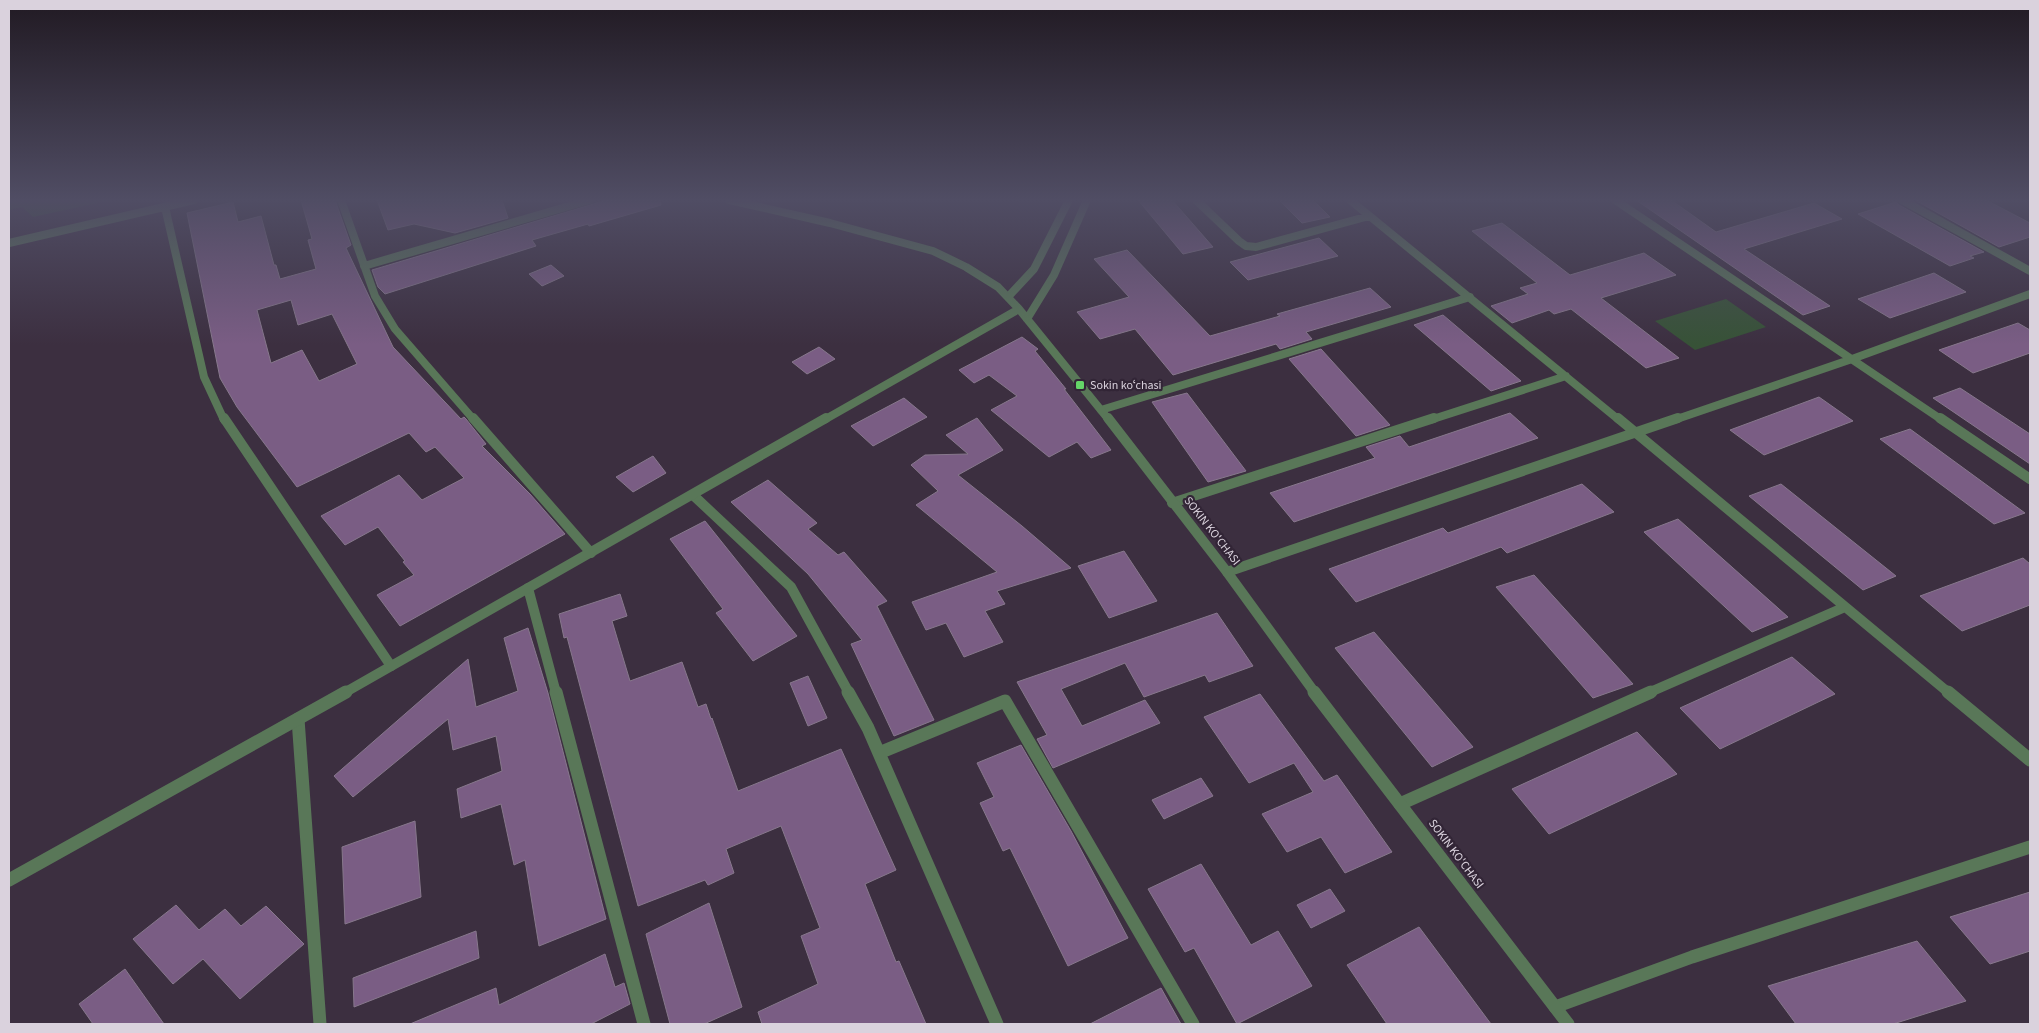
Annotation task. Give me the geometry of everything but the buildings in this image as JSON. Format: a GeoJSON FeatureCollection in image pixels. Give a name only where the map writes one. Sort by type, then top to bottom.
{"type":"FeatureCollection","features":[{"type":"Feature","properties":{"kind":"street"},"geometry":{"type":"LineString","coordinates":[[174,248],[204,377],[226,423],[391,666]]}},
{"type":"Feature","properties":{"kind":"street"},"geometry":{"type":"LineString","coordinates":[[358,248],[375,296],[395,329],[591,553]]}},
{"type":"Feature","properties":{"kind":"street"},"geometry":{"type":"LineString","coordinates":[[364,266],[425,248]]}},
{"type":"Feature","properties":{"kind":"street","name":"SOKIN KO'CHASI"},"geometry":{"type":"LineString","coordinates":[[923,248],[933,251],[966,267],[998,287],[1019,309],[1101,410],[1227,572],[1286,655],[1568,1024]]}},
{"type":"Feature","properties":{"kind":"street"},"geometry":{"type":"LineString","coordinates":[[1008,297],[1034,269],[1045,248]]}},
{"type":"Feature","properties":{"kind":"street"},"geometry":{"type":"LineString","coordinates":[[1027,319],[1054,276],[1066,248]]}},
{"type":"Feature","properties":{"kind":"street"},"geometry":{"type":"LineString","coordinates":[[1409,248],[2030,760]]}},
{"type":"Feature","properties":{"kind":"street"},"geometry":{"type":"LineString","coordinates":[[1687,248],[2030,479]]}},
{"type":"Feature","properties":{"kind":"street"},"geometry":{"type":"LineString","coordinates":[[1989,248],[2030,271]]}},
{"type":"Feature","properties":{"kind":"street"},"geometry":{"type":"LineString","coordinates":[[1227,572],[1852,359],[2030,294]]}},
{"type":"Feature","properties":{"kind":"street"},"geometry":{"type":"LineString","coordinates":[[1101,410],[1470,297]]}},
{"type":"Feature","properties":{"kind":"street"},"geometry":{"type":"LineString","coordinates":[[9,880],[298,719],[1019,309]]}},
{"type":"Feature","properties":{"kind":"street"},"geometry":{"type":"LineString","coordinates":[[1172,503],[1566,376]]}},
{"type":"Feature","properties":{"kind":"street"},"geometry":{"type":"LineString","coordinates":[[693,495],[791,587],[868,728],[997,1024]]}},
{"type":"Feature","properties":{"kind":"street"},"geometry":{"type":"LineString","coordinates":[[528,588],[644,1024]]}},
{"type":"Feature","properties":{"kind":"street"},"geometry":{"type":"LineString","coordinates":[[1400,804],[1748,648],[1845,607]]}},
{"type":"Feature","properties":{"kind":"street"},"geometry":{"type":"LineString","coordinates":[[878,753],[1005,702],[1192,1024]]}},
{"type":"Feature","properties":{"kind":"street"},"geometry":{"type":"LineString","coordinates":[[298,719],[320,1024]]}},
{"type":"Feature","properties":{"kind":"street"},"geometry":{"type":"LineString","coordinates":[[1555,1007],[1692,956],[2030,847]]}},
{"type":"Feature","properties":{"kind":"green space"},"geometry":{"type":"Polygon","coordinates":[[[1726,299],[1766,327],[1695,350],[1655,321],[1726,299]]]}},
{"type":"Feature","properties":{"kind":"place","name":"Sokin koʻchasi"},"geometry":{"type":"Point","coordinates":[1080,385]}}]}
